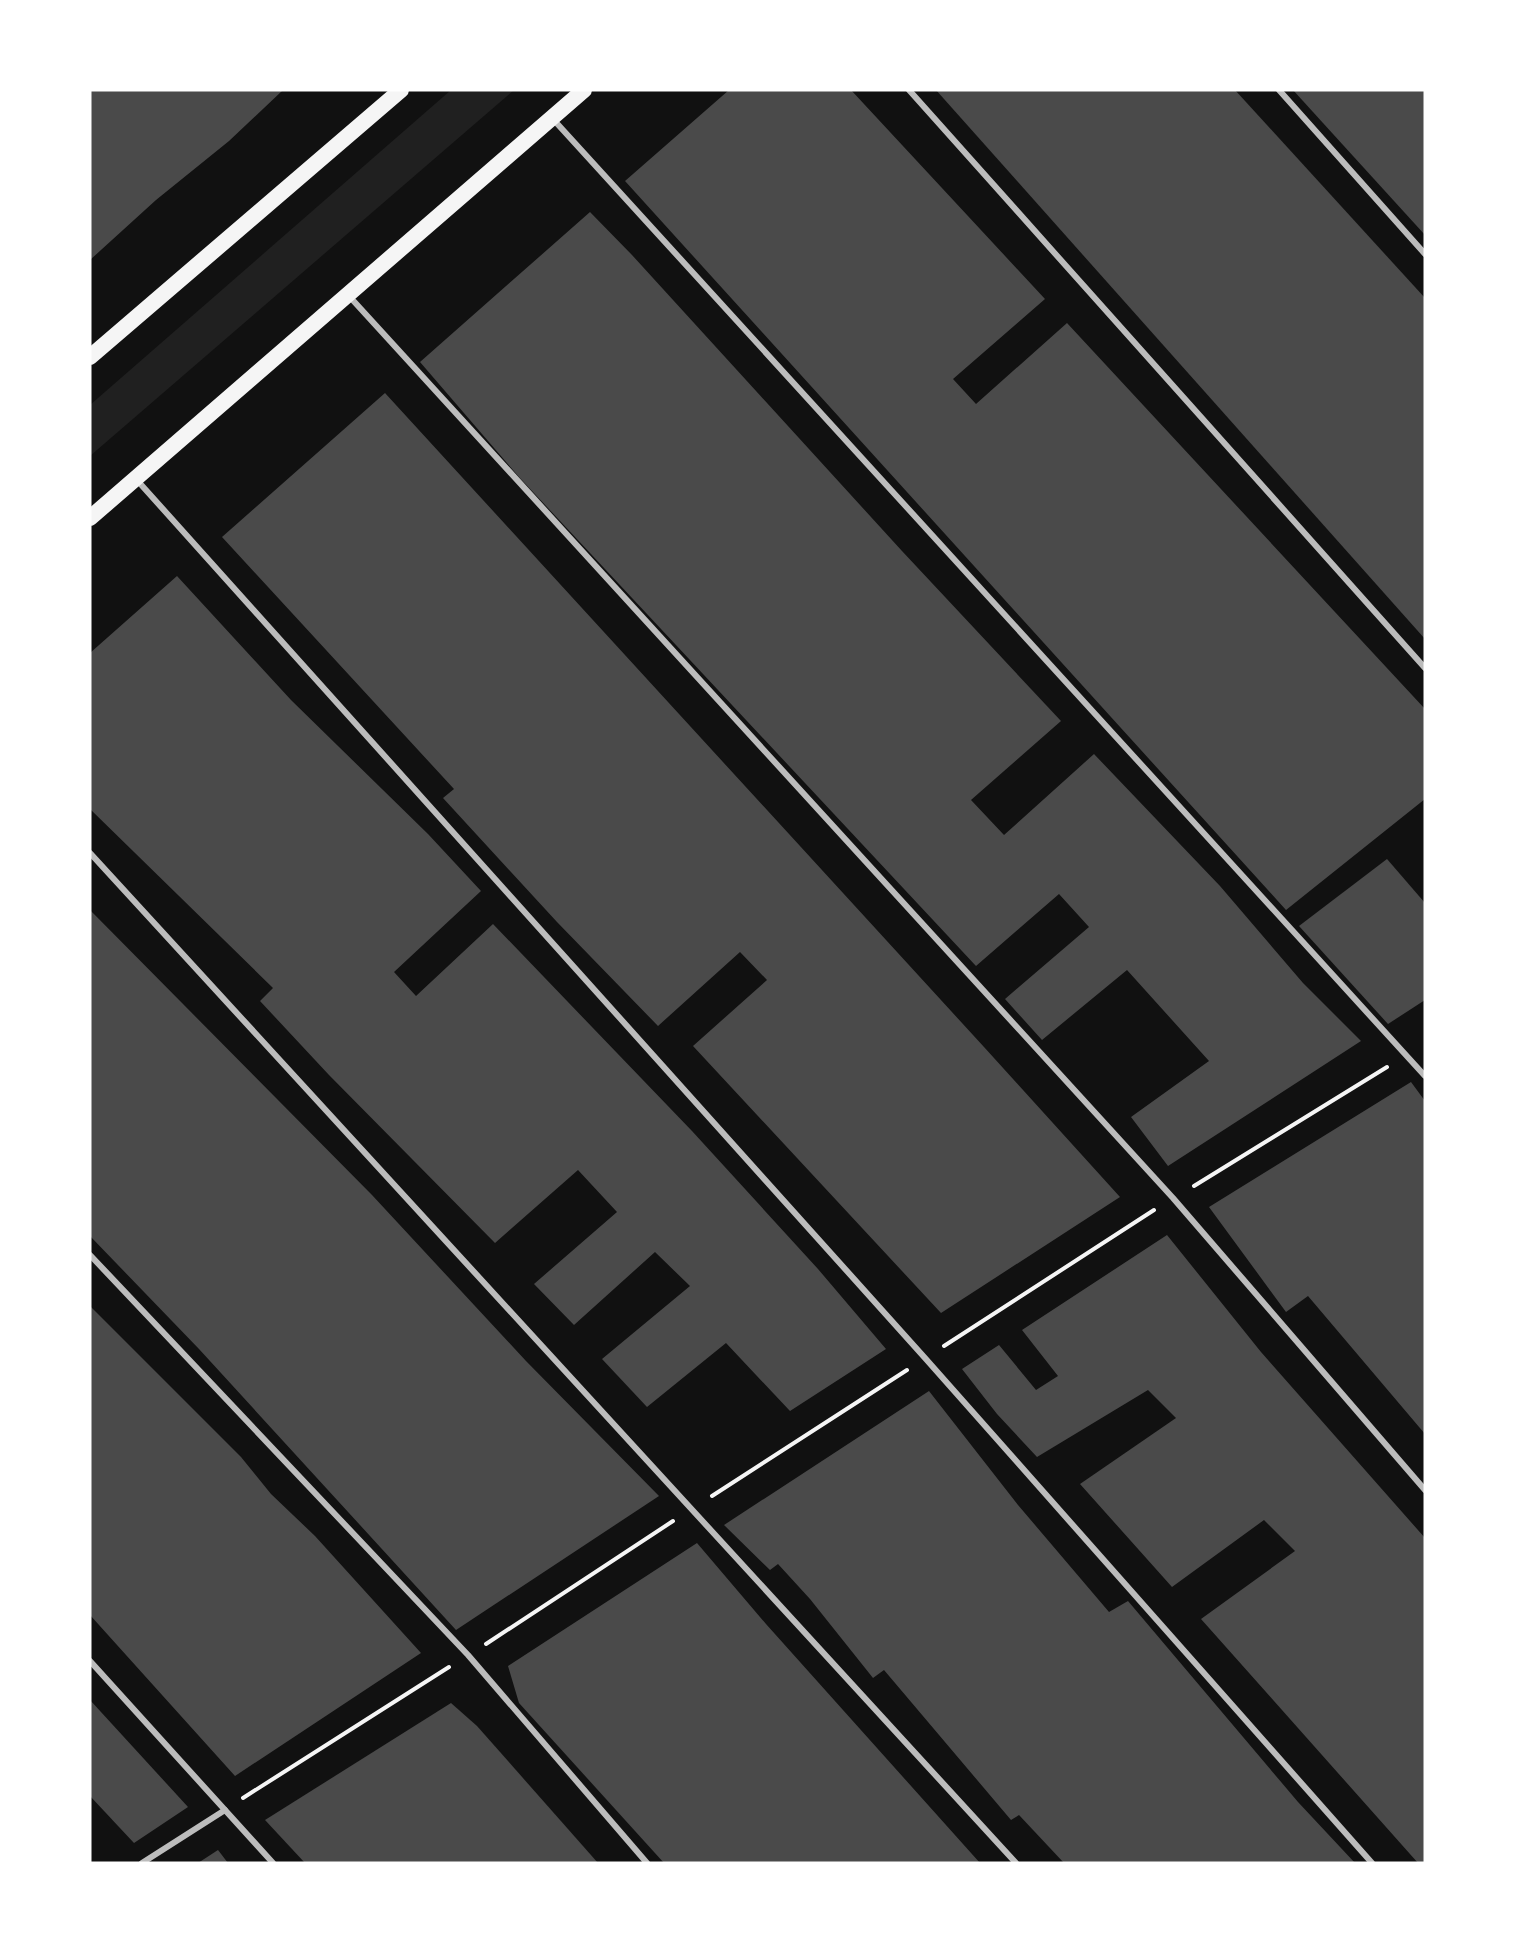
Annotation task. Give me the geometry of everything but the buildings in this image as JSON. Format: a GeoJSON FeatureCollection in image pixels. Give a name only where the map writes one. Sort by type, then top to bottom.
{"type":"FeatureCollection","features":[{"type":"Feature","properties":{"kind":"highway"},"geometry":{"type":"LineString","coordinates":[[90,357],[401,90]]}},
{"type":"Feature","properties":{"kind":"highway"},"geometry":{"type":"LineString","coordinates":[[90,518],[584,90]]}},
{"type":"Feature","properties":{"kind":"street"},"geometry":{"type":"LineString","coordinates":[[909,90],[1425,668]]}},
{"type":"Feature","properties":{"kind":"street"},"geometry":{"type":"LineString","coordinates":[[1279,90],[1425,254]]}},
{"type":"Feature","properties":{"kind":"street"},"geometry":{"type":"LineString","coordinates":[[552,118],[1425,1076]]}},
{"type":"Feature","properties":{"kind":"street"},"geometry":{"type":"LineString","coordinates":[[347,294],[1173,1198],[1425,1490]]}},
{"type":"Feature","properties":{"kind":"street"},"geometry":{"type":"LineString","coordinates":[[136,478],[925,1358],[1372,1863]]}},
{"type":"Feature","properties":{"kind":"street"},"geometry":{"type":"LineString","coordinates":[[90,853],[1016,1863]]}},
{"type":"Feature","properties":{"kind":"street"},"geometry":{"type":"LineString","coordinates":[[90,1255],[468,1655],[647,1863]]}},
{"type":"Feature","properties":{"kind":"street"},"geometry":{"type":"LineString","coordinates":[[90,1661],[273,1863]]}},
{"type":"Feature","properties":{"kind":"street"},"geometry":{"type":"LineString","coordinates":[[142,1863],[225,1810]]}},
{"type":"Feature","properties":{"kind":"path"},"geometry":{"type":"LineString","coordinates":[[225,1810],[1173,1198],[1406,1055]]}},
{"type":"Feature","properties":{"kind":"shaded area"},"geometry":{"type":"Polygon","coordinates":[[[451,90],[514,90],[90,456],[90,405],[451,90]]]}}]}
